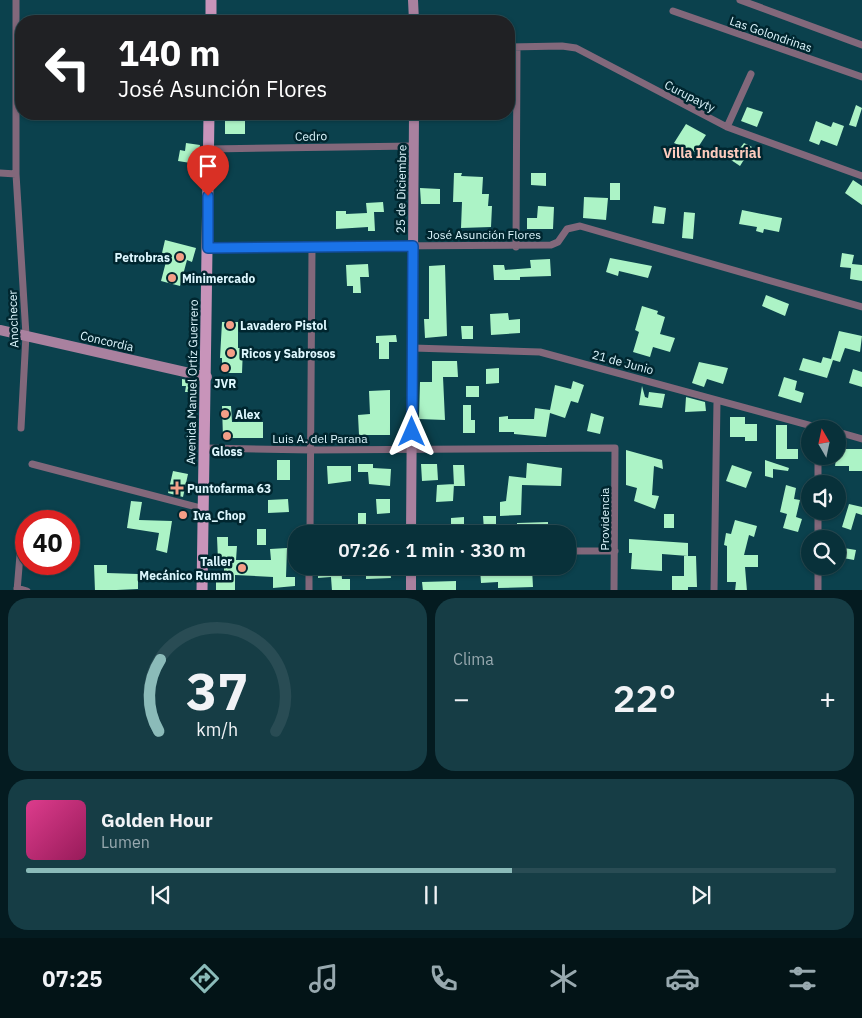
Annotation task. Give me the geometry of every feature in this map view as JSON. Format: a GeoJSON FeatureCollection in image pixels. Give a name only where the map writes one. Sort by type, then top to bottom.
{"type":"FeatureCollection","features":[{"type":"Feature","properties":{"kind":"main road"},"geometry":{"type":"LineString","coordinates":[[211,0],[211,15]]}},
{"type":"Feature","properties":{"kind":"main road","name":"Avenida Manuel Ortíz Guerrero"},"geometry":{"type":"LineString","coordinates":[[202,590],[206,448],[209,120]]}},
{"type":"Feature","properties":{"kind":"street","name":"Anochecer"},"geometry":{"type":"LineString","coordinates":[[16,0],[16,15]]}},
{"type":"Feature","properties":{"kind":"street"},"geometry":{"type":"LineString","coordinates":[[413,0],[414,15]]}},
{"type":"Feature","properties":{"kind":"street"},"geometry":{"type":"LineString","coordinates":[[740,0],[862,45]]}},
{"type":"Feature","properties":{"kind":"street","name":"Las Golondrinas"},"geometry":{"type":"LineString","coordinates":[[673,12],[862,76]]}},
{"type":"Feature","properties":{"kind":"street","name":"Curupayty"},"geometry":{"type":"LineString","coordinates":[[517,47],[562,46],[576,48],[727,128],[862,176]]}},
{"type":"Feature","properties":{"kind":"street"},"geometry":{"type":"LineString","coordinates":[[516,247],[517,47]]}},
{"type":"Feature","properties":{"kind":"street"},"geometry":{"type":"LineString","coordinates":[[727,128],[751,74]]}},
{"type":"Feature","properties":{"kind":"street","name":"Anochecer"},"geometry":{"type":"LineString","coordinates":[[16,120],[16,174],[26,335],[21,428]]}},
{"type":"Feature","properties":{"kind":"street","name":"25 de Diciembre"},"geometry":{"type":"LineString","coordinates":[[411,525],[414,120]]}},
{"type":"Feature","properties":{"kind":"street","name":"Cedro"},"geometry":{"type":"LineString","coordinates":[[209,149],[414,146]]}},
{"type":"Feature","properties":{"kind":"street"},"geometry":{"type":"LineString","coordinates":[[0,173],[16,174]]}},
{"type":"Feature","properties":{"kind":"street","name":"José Asunción Flores"},"geometry":{"type":"LineString","coordinates":[[208,248],[516,247],[551,245],[558,242],[568,228],[586,227],[862,307]]}},
{"type":"Feature","properties":{"kind":"street"},"geometry":{"type":"LineString","coordinates":[[310,525],[312,248]]}},
{"type":"Feature","properties":{"kind":"street","name":"Concordia"},"geometry":{"type":"LineString","coordinates":[[0,330],[207,377]]}},
{"type":"Feature","properties":{"kind":"street","name":"21 de Junio"},"geometry":{"type":"LineString","coordinates":[[413,348],[540,352],[801,423]]}},
{"type":"Feature","properties":{"kind":"street"},"geometry":{"type":"LineString","coordinates":[[714,590],[717,400]]}},
{"type":"Feature","properties":{"kind":"street"},"geometry":{"type":"LineString","coordinates":[[846,434],[862,439]]}},
{"type":"Feature","properties":{"kind":"street","name":"Luis A. del Parana"},"geometry":{"type":"LineString","coordinates":[[206,448],[311,450],[615,448]]}},
{"type":"Feature","properties":{"kind":"street","name":"Providencia"},"geometry":{"type":"LineString","coordinates":[[614,590],[615,448]]}},
{"type":"Feature","properties":{"kind":"street"},"geometry":{"type":"LineString","coordinates":[[32,464],[204,509]]}},
{"type":"Feature","properties":{"kind":"street"},"geometry":{"type":"LineString","coordinates":[[576,551],[615,551]]}},
{"type":"Feature","properties":{"kind":"street"},"geometry":{"type":"LineString","coordinates":[[18,575],[17,589],[27,590]]}},
{"type":"Feature","properties":{"kind":"street"},"geometry":{"type":"LineString","coordinates":[[309,575],[309,590]]}},
{"type":"Feature","properties":{"kind":"street"},"geometry":{"type":"LineString","coordinates":[[411,575],[411,590]]}},
{"type":"Feature","properties":{"kind":"street"},"geometry":{"type":"LineString","coordinates":[[818,575],[818,590]]}},
{"type":"Feature","properties":{"kind":"building"},"geometry":{"type":"Polygon","coordinates":[[[856,105],[862,108],[856,127],[849,125],[856,105]]]}},
{"type":"Feature","properties":{"kind":"building"},"geometry":{"type":"Polygon","coordinates":[[[747,107],[763,112],[757,127],[741,121],[747,107]]]}},
{"type":"Feature","properties":{"kind":"building"},"geometry":{"type":"Polygon","coordinates":[[[225,120],[245,120],[245,134],[225,134],[225,120]]]}},
{"type":"Feature","properties":{"kind":"building"},"geometry":{"type":"Polygon","coordinates":[[[816,121],[831,127],[833,122],[844,126],[837,146],[821,140],[819,145],[809,141],[816,121]]]}},
{"type":"Feature","properties":{"kind":"building"},"geometry":{"type":"Polygon","coordinates":[[[686,124],[706,135],[695,152],[674,143],[686,124]]]}},
{"type":"Feature","properties":{"kind":"building"},"geometry":{"type":"Polygon","coordinates":[[[186,143],[200,145],[197,164],[178,161],[180,150],[185,151],[186,143]]]}},
{"type":"Feature","properties":{"kind":"building"},"geometry":{"type":"Polygon","coordinates":[[[744,143],[752,147],[740,166],[731,160],[744,143]]]}},
{"type":"Feature","properties":{"kind":"building"},"geometry":{"type":"Polygon","coordinates":[[[454,173],[462,173],[461,176],[483,177],[482,194],[489,194],[488,206],[492,206],[491,227],[461,228],[462,202],[453,202],[454,173]]]}},
{"type":"Feature","properties":{"kind":"building"},"geometry":{"type":"Polygon","coordinates":[[[531,173],[546,173],[546,186],[531,185],[531,173]]]}},
{"type":"Feature","properties":{"kind":"building"},"geometry":{"type":"Polygon","coordinates":[[[853,180],[862,186],[862,205],[845,193],[853,180]]]}},
{"type":"Feature","properties":{"kind":"building"},"geometry":{"type":"Polygon","coordinates":[[[610,183],[620,183],[620,200],[610,200],[610,183]]]}},
{"type":"Feature","properties":{"kind":"building"},"geometry":{"type":"Polygon","coordinates":[[[420,188],[440,189],[440,204],[421,204],[420,188]]]}},
{"type":"Feature","properties":{"kind":"building"},"geometry":{"type":"Polygon","coordinates":[[[584,197],[608,198],[606,220],[583,218],[584,197]]]}},
{"type":"Feature","properties":{"kind":"building"},"geometry":{"type":"Polygon","coordinates":[[[383,202],[384,212],[374,212],[375,231],[368,231],[368,227],[336,229],[336,211],[346,211],[346,214],[367,213],[366,203],[383,202]]]}},
{"type":"Feature","properties":{"kind":"building"},"geometry":{"type":"Polygon","coordinates":[[[538,206],[554,207],[553,229],[527,229],[527,218],[537,218],[538,206]]]}},
{"type":"Feature","properties":{"kind":"building"},"geometry":{"type":"Polygon","coordinates":[[[654,206],[666,208],[664,224],[652,223],[654,206]]]}},
{"type":"Feature","properties":{"kind":"building"},"geometry":{"type":"Polygon","coordinates":[[[742,210],[782,218],[779,232],[764,229],[763,233],[756,231],[757,227],[739,224],[742,210]]]}},
{"type":"Feature","properties":{"kind":"building"},"geometry":{"type":"Polygon","coordinates":[[[684,212],[695,213],[693,239],[682,238],[684,212]]]}},
{"type":"Feature","properties":{"kind":"building","name":"Petrobras"},"geometry":{"type":"Polygon","coordinates":[[[165,240],[196,248],[192,262],[187,260],[180,286],[161,281],[168,254],[162,253],[165,240]]]}},
{"type":"Feature","properties":{"kind":"building"},"geometry":{"type":"Polygon","coordinates":[[[842,253],[854,255],[852,264],[862,265],[862,281],[850,279],[851,268],[840,267],[842,253]]]}},
{"type":"Feature","properties":{"kind":"building"},"geometry":{"type":"Polygon","coordinates":[[[610,258],[652,266],[648,278],[619,271],[618,276],[606,272],[610,258]]]}},
{"type":"Feature","properties":{"kind":"building"},"geometry":{"type":"Polygon","coordinates":[[[550,259],[551,276],[520,277],[520,280],[494,280],[493,265],[504,265],[505,270],[531,268],[530,260],[550,259]]]}},
{"type":"Feature","properties":{"kind":"building"},"geometry":{"type":"Polygon","coordinates":[[[368,264],[369,277],[360,277],[361,293],[353,293],[353,286],[347,286],[346,265],[368,264]]]}},
{"type":"Feature","properties":{"kind":"building"},"geometry":{"type":"Polygon","coordinates":[[[445,265],[447,336],[425,338],[424,319],[429,319],[429,266],[445,265]]]}},
{"type":"Feature","properties":{"kind":"building"},"geometry":{"type":"Polygon","coordinates":[[[766,295],[789,304],[785,316],[762,306],[766,295]]]}},
{"type":"Feature","properties":{"kind":"building"},"geometry":{"type":"Polygon","coordinates":[[[642,306],[658,311],[657,314],[665,317],[660,334],[675,338],[670,352],[653,347],[650,357],[633,352],[639,332],[635,330],[642,306]]]}},
{"type":"Feature","properties":{"kind":"building"},"geometry":{"type":"Polygon","coordinates":[[[508,313],[509,320],[520,319],[520,333],[491,335],[490,314],[508,313]]]}},
{"type":"Feature","properties":{"kind":"building"},"geometry":{"type":"Polygon","coordinates":[[[222,322],[238,322],[238,348],[243,348],[242,373],[222,373],[222,358],[220,358],[222,322]]]}},
{"type":"Feature","properties":{"kind":"building"},"geometry":{"type":"Polygon","coordinates":[[[461,326],[473,326],[473,339],[462,339],[461,326]]]}},
{"type":"Feature","properties":{"kind":"building"},"geometry":{"type":"Polygon","coordinates":[[[839,331],[862,336],[860,352],[845,348],[840,362],[833,360],[827,378],[799,370],[803,358],[821,363],[823,357],[831,359],[839,331]]]}},
{"type":"Feature","properties":{"kind":"building"},"geometry":{"type":"Polygon","coordinates":[[[396,335],[397,342],[389,342],[389,359],[379,359],[379,343],[376,343],[376,336],[396,335]]]}},
{"type":"Feature","properties":{"kind":"building"},"geometry":{"type":"Polygon","coordinates":[[[432,361],[457,361],[458,377],[443,377],[445,420],[419,419],[420,382],[432,382],[432,361]]]}},
{"type":"Feature","properties":{"kind":"building"},"geometry":{"type":"Polygon","coordinates":[[[699,362],[728,368],[723,384],[707,379],[704,387],[692,383],[699,362]]]}},
{"type":"Feature","properties":{"kind":"building"},"geometry":{"type":"Polygon","coordinates":[[[499,368],[499,383],[486,384],[486,369],[499,368]]]}},
{"type":"Feature","properties":{"kind":"building"},"geometry":{"type":"Polygon","coordinates":[[[853,369],[862,372],[862,387],[849,383],[853,369]]]}},
{"type":"Feature","properties":{"kind":"building"},"geometry":{"type":"Polygon","coordinates":[[[784,377],[797,381],[795,390],[804,393],[801,403],[778,396],[784,377]]]}},
{"type":"Feature","properties":{"kind":"building"},"geometry":{"type":"Polygon","coordinates":[[[182,379],[193,381],[195,392],[185,392],[186,386],[182,386],[182,379]]]}},
{"type":"Feature","properties":{"kind":"building"},"geometry":{"type":"Polygon","coordinates":[[[573,381],[584,385],[578,403],[571,401],[565,418],[550,413],[546,437],[514,434],[514,432],[499,432],[499,417],[508,416],[508,419],[534,419],[535,408],[550,410],[555,385],[571,389],[573,381]]]}},
{"type":"Feature","properties":{"kind":"building"},"geometry":{"type":"Polygon","coordinates":[[[466,386],[479,386],[479,397],[466,397],[466,386]]]}},
{"type":"Feature","properties":{"kind":"building"},"geometry":{"type":"Polygon","coordinates":[[[642,386],[645,397],[648,398],[649,392],[665,394],[662,408],[639,405],[642,386]]]}},
{"type":"Feature","properties":{"kind":"building"},"geometry":{"type":"Polygon","coordinates":[[[390,390],[390,435],[359,435],[358,415],[370,414],[369,391],[390,390]]]}},
{"type":"Feature","properties":{"kind":"building"},"geometry":{"type":"Polygon","coordinates":[[[686,397],[705,402],[706,411],[685,412],[686,397]]]}},
{"type":"Feature","properties":{"kind":"building"},"geometry":{"type":"Polygon","coordinates":[[[463,405],[471,405],[471,420],[475,420],[475,433],[463,433],[463,405]]]}},
{"type":"Feature","properties":{"kind":"building"},"geometry":{"type":"Polygon","coordinates":[[[222,406],[231,406],[232,422],[263,422],[263,438],[223,438],[222,406]]]}},
{"type":"Feature","properties":{"kind":"building"},"geometry":{"type":"Polygon","coordinates":[[[591,413],[604,417],[600,434],[587,431],[591,413]]]}},
{"type":"Feature","properties":{"kind":"building"},"geometry":{"type":"Polygon","coordinates":[[[730,417],[745,417],[745,424],[757,424],[757,441],[745,441],[745,437],[730,437],[730,417]]]}},
{"type":"Feature","properties":{"kind":"building"},"geometry":{"type":"Polygon","coordinates":[[[776,425],[787,425],[787,449],[798,449],[798,459],[776,459],[776,425]]]}},
{"type":"Feature","properties":{"kind":"building"},"geometry":{"type":"Polygon","coordinates":[[[846,449],[862,449],[862,471],[849,471],[849,466],[835,466],[846,465],[846,449]]]}},
{"type":"Feature","properties":{"kind":"building"},"geometry":{"type":"Polygon","coordinates":[[[626,450],[662,460],[663,469],[654,466],[652,495],[659,496],[655,509],[634,501],[637,488],[626,485],[626,450]]]}},
{"type":"Feature","properties":{"kind":"building"},"geometry":{"type":"Polygon","coordinates":[[[277,460],[290,460],[290,480],[277,480],[277,460]]]}},
{"type":"Feature","properties":{"kind":"building"},"geometry":{"type":"Polygon","coordinates":[[[765,460],[789,468],[788,471],[773,469],[773,478],[765,476],[765,460]]]}},
{"type":"Feature","properties":{"kind":"building"},"geometry":{"type":"Polygon","coordinates":[[[527,463],[562,468],[561,486],[522,485],[521,515],[500,516],[500,502],[506,501],[509,476],[526,478],[527,463]]]}},
{"type":"Feature","properties":{"kind":"building"},"geometry":{"type":"Polygon","coordinates":[[[358,464],[373,464],[373,468],[391,469],[390,486],[369,484],[368,472],[358,472],[358,464]]]}},
{"type":"Feature","properties":{"kind":"building"},"geometry":{"type":"Polygon","coordinates":[[[421,464],[437,464],[438,480],[422,481],[421,464]]]}},
{"type":"Feature","properties":{"kind":"building"},"geometry":{"type":"Polygon","coordinates":[[[453,465],[464,465],[465,486],[454,486],[453,465]]]}},
{"type":"Feature","properties":{"kind":"building"},"geometry":{"type":"Polygon","coordinates":[[[732,465],[752,472],[746,488],[726,481],[732,465]]]}},
{"type":"Feature","properties":{"kind":"building"},"geometry":{"type":"Polygon","coordinates":[[[327,466],[351,466],[351,481],[328,484],[327,466]]]}},
{"type":"Feature","properties":{"kind":"building","name":"Puntofarma 63"},"geometry":{"type":"Polygon","coordinates":[[[173,471],[188,474],[183,497],[168,493],[173,471]]]}},
{"type":"Feature","properties":{"kind":"building"},"geometry":{"type":"Polygon","coordinates":[[[454,484],[453,501],[436,502],[437,485],[454,484]]]}},
{"type":"Feature","properties":{"kind":"building"},"geometry":{"type":"Polygon","coordinates":[[[786,485],[796,488],[794,499],[800,500],[796,517],[802,520],[798,532],[783,528],[787,514],[780,512],[786,485]]]}},
{"type":"Feature","properties":{"kind":"building"},"geometry":{"type":"Polygon","coordinates":[[[288,499],[289,512],[268,513],[268,500],[288,499]]]}},
{"type":"Feature","properties":{"kind":"building"},"geometry":{"type":"Polygon","coordinates":[[[376,499],[390,499],[390,513],[377,514],[376,499]]]}},
{"type":"Feature","properties":{"kind":"building"},"geometry":{"type":"Polygon","coordinates":[[[131,501],[142,502],[139,520],[172,521],[167,553],[156,550],[159,533],[127,528],[131,501]]]}},
{"type":"Feature","properties":{"kind":"building"},"geometry":{"type":"Polygon","coordinates":[[[849,504],[862,507],[862,515],[856,513],[851,530],[842,527],[844,520],[846,520],[849,504]]]}},
{"type":"Feature","properties":{"kind":"building"},"geometry":{"type":"Polygon","coordinates":[[[358,513],[366,513],[366,525],[358,525],[358,513]]]}},
{"type":"Feature","properties":{"kind":"building"},"geometry":{"type":"Polygon","coordinates":[[[664,514],[674,514],[674,528],[664,528],[664,514]]]}},
{"type":"Feature","properties":{"kind":"building"},"geometry":{"type":"Polygon","coordinates":[[[483,516],[496,516],[496,525],[484,525],[483,516]]]}},
{"type":"Feature","properties":{"kind":"building"},"geometry":{"type":"Polygon","coordinates":[[[464,517],[464,525],[451,525],[451,518],[464,517]]]}},
{"type":"Feature","properties":{"kind":"building"},"geometry":{"type":"Polygon","coordinates":[[[735,520],[757,526],[754,537],[749,535],[744,555],[758,555],[758,567],[745,567],[747,590],[735,590],[736,582],[727,582],[727,546],[724,545],[726,533],[731,534],[735,520]]]}},
{"type":"Feature","properties":{"kind":"building"},"geometry":{"type":"Polygon","coordinates":[[[548,522],[548,525],[517,525],[517,523],[548,522]]]}},
{"type":"Feature","properties":{"kind":"building"},"geometry":{"type":"Polygon","coordinates":[[[257,529],[266,529],[266,545],[257,545],[257,529]]]}},
{"type":"Feature","properties":{"kind":"building"},"geometry":{"type":"Polygon","coordinates":[[[217,537],[228,537],[228,546],[237,546],[236,560],[271,560],[270,549],[287,548],[286,577],[295,577],[295,586],[273,588],[273,577],[235,575],[235,590],[216,590],[216,580],[224,580],[224,560],[218,560],[217,537]]]}},
{"type":"Feature","properties":{"kind":"building"},"geometry":{"type":"Polygon","coordinates":[[[629,539],[688,543],[688,556],[662,554],[662,571],[631,569],[632,553],[629,553],[629,539]]]}},
{"type":"Feature","properties":{"kind":"building"},"geometry":{"type":"Polygon","coordinates":[[[846,548],[856,550],[854,560],[846,558],[846,548]]]}},
{"type":"Feature","properties":{"kind":"building"},"geometry":{"type":"Polygon","coordinates":[[[684,556],[696,556],[697,587],[688,587],[688,590],[672,590],[672,576],[684,576],[684,556]]]}},
{"type":"Feature","properties":{"kind":"building"},"geometry":{"type":"Polygon","coordinates":[[[94,565],[107,565],[107,573],[138,574],[138,589],[95,590],[94,565]]]}},
{"type":"Feature","properties":{"kind":"building"},"geometry":{"type":"Polygon","coordinates":[[[318,575],[342,575],[342,579],[350,579],[350,590],[332,590],[331,577],[318,578],[318,575]]]}},
{"type":"Feature","properties":{"kind":"building"},"geometry":{"type":"Polygon","coordinates":[[[366,575],[391,575],[391,578],[366,579],[366,575]]]}},
{"type":"Feature","properties":{"kind":"building"},"geometry":{"type":"Polygon","coordinates":[[[480,575],[532,575],[533,587],[498,588],[498,582],[481,583],[480,575]]]}},
{"type":"Feature","properties":{"kind":"building"},"geometry":{"type":"Polygon","coordinates":[[[456,581],[456,590],[423,590],[422,582],[456,581]]]}},
{"type":"Feature","properties":{"kind":"place","name":"Petrobras"},"geometry":{"type":"Point","coordinates":[180,257]}},
{"type":"Feature","properties":{"kind":"place","name":"Minimercado"},"geometry":{"type":"Point","coordinates":[172,278]}},
{"type":"Feature","properties":{"kind":"place","name":"Lavadero Pistol"},"geometry":{"type":"Point","coordinates":[230,325]}},
{"type":"Feature","properties":{"kind":"place","name":"Ricos y Sabrosos"},"geometry":{"type":"Point","coordinates":[231,353]}},
{"type":"Feature","properties":{"kind":"place","name":"JVR"},"geometry":{"type":"Point","coordinates":[225,368]}},
{"type":"Feature","properties":{"kind":"place","name":"Alex"},"geometry":{"type":"Point","coordinates":[225,414]}},
{"type":"Feature","properties":{"kind":"place","name":"Gloss"},"geometry":{"type":"Point","coordinates":[227,436]}},
{"type":"Feature","properties":{"kind":"place","name":"Puntofarma 63"},"geometry":{"type":"Point","coordinates":[177,488]}},
{"type":"Feature","properties":{"kind":"place","name":"Iva_Chop"},"geometry":{"type":"Point","coordinates":[183,515]}},
{"type":"Feature","properties":{"kind":"place","name":"Taller Mecánico Rumm"},"geometry":{"type":"Point","coordinates":[242,568]}},
{"type":"Feature","properties":{"kind":"district","name":"Villa Industrial"},"geometry":{"type":"Point","coordinates":[712,153]}},
{"type":"Feature","properties":{"kind":"route"},"geometry":{"type":"LineString","coordinates":[[208,196],[208,248],[413,246],[412,432]]}}]}
